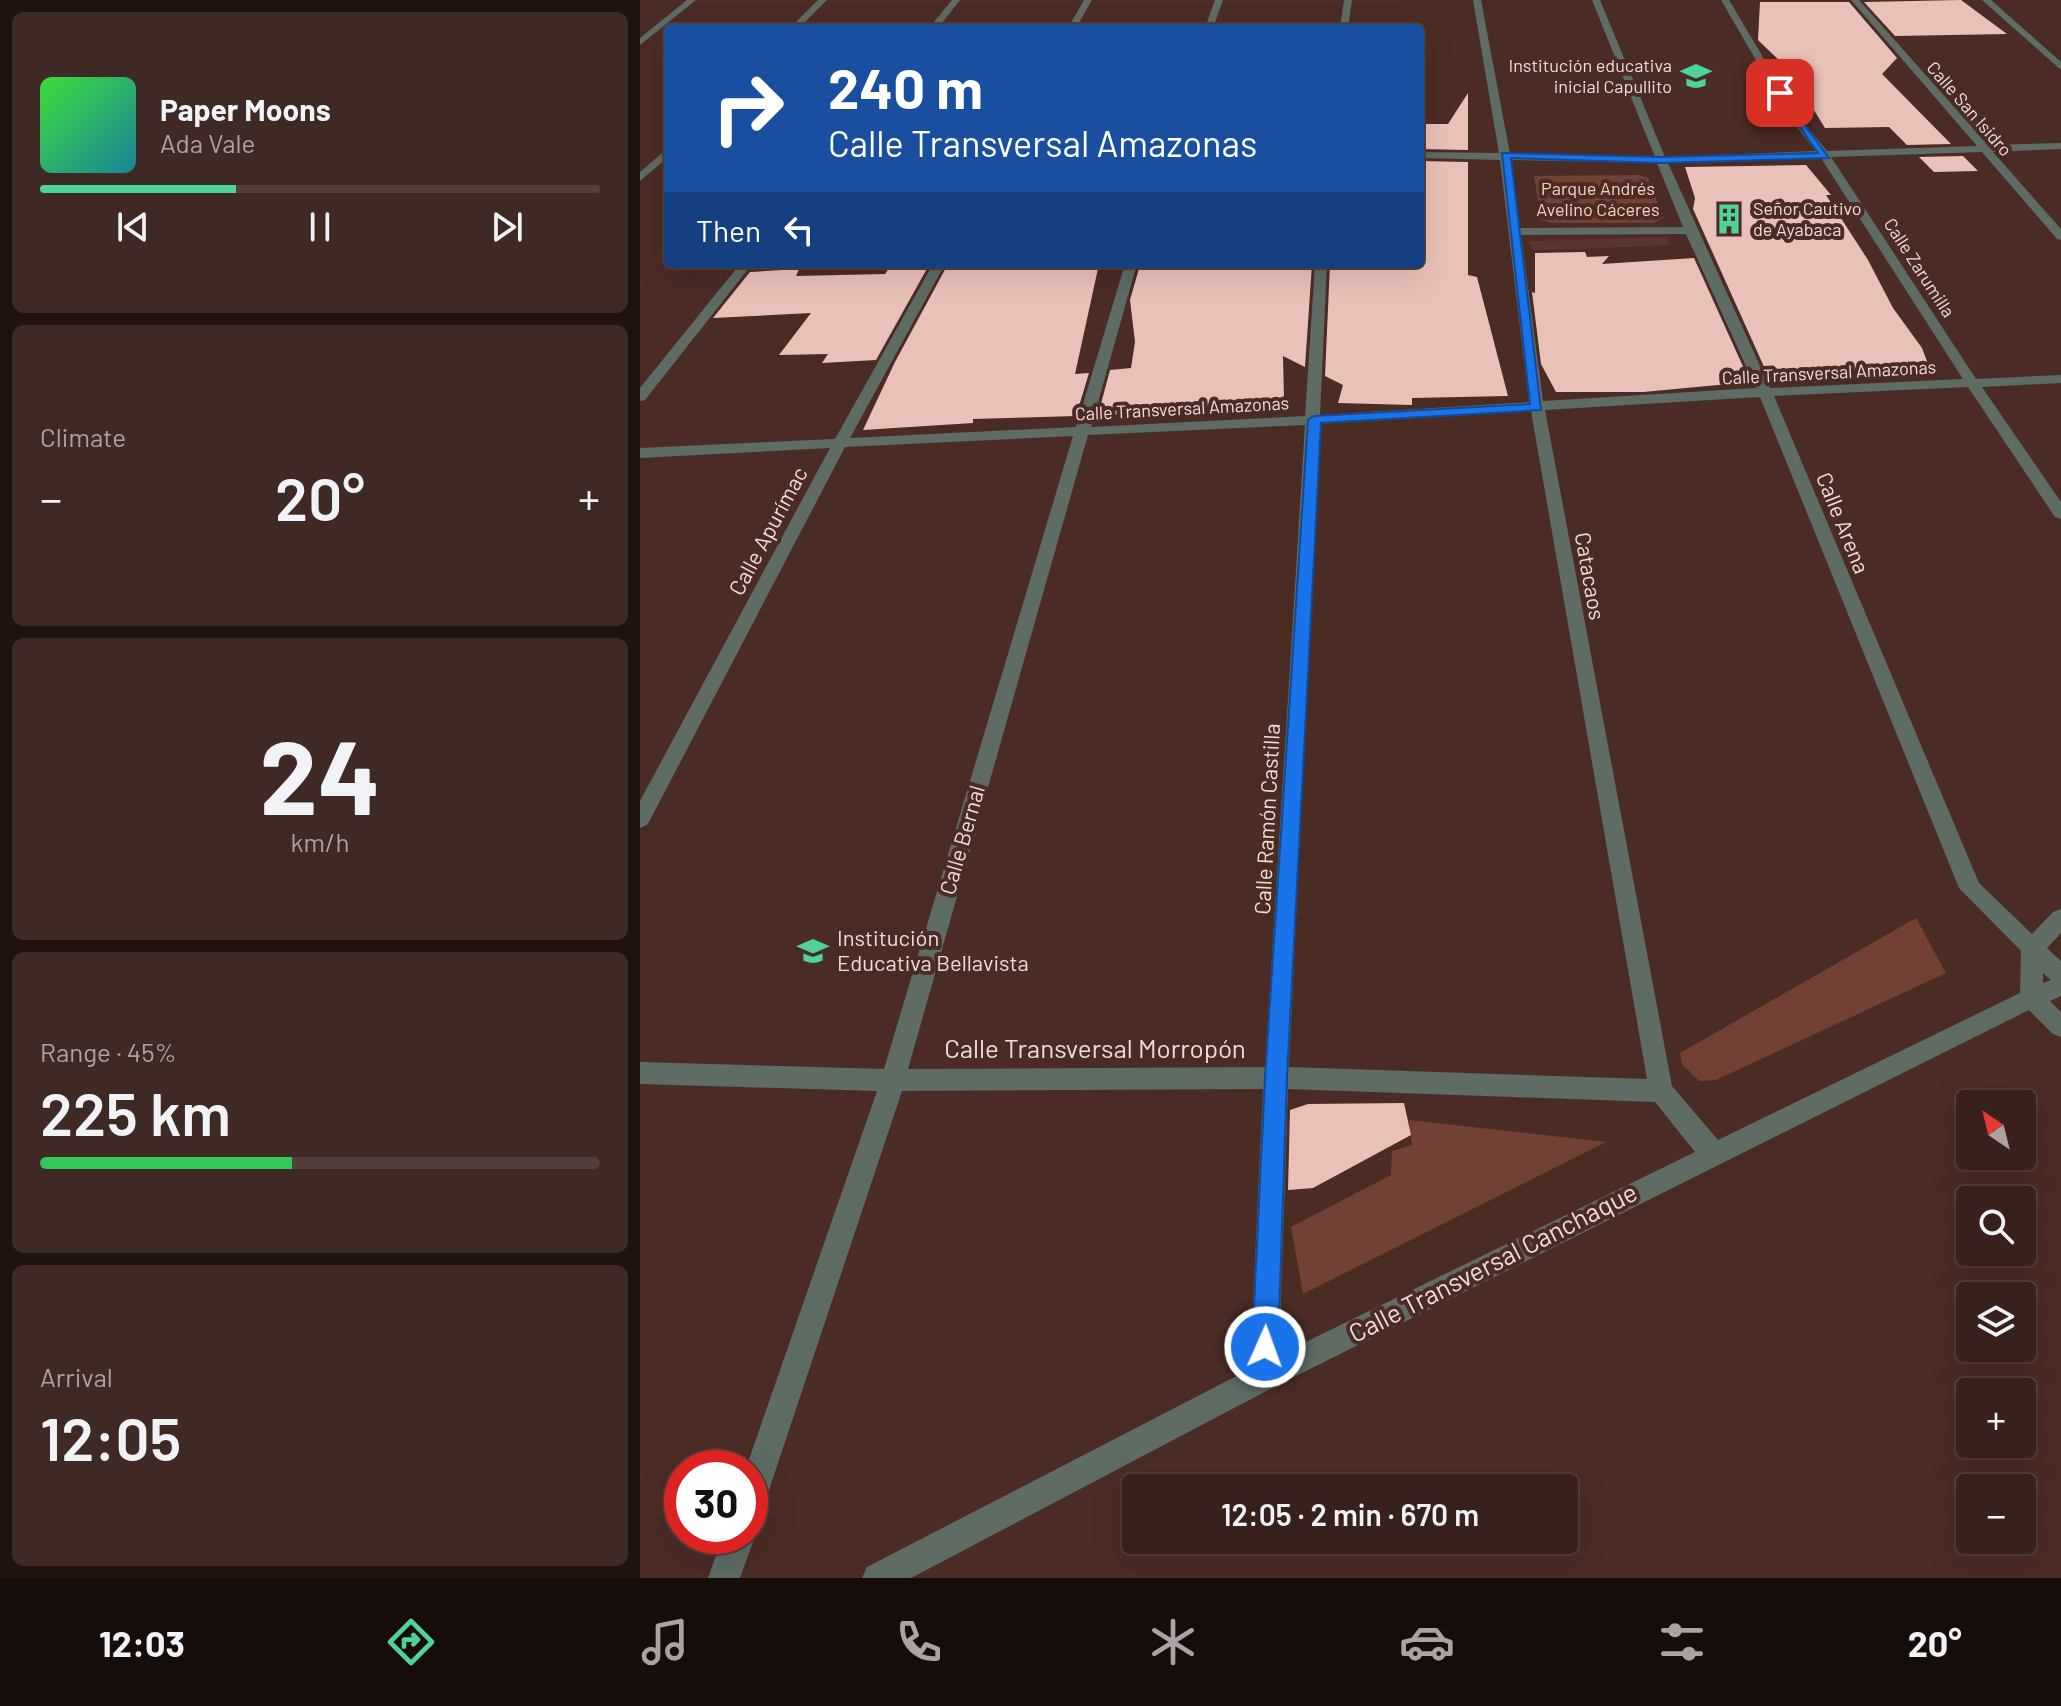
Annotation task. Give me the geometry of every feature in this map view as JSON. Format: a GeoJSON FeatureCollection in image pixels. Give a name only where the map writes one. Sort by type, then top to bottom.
{"type":"FeatureCollection","features":[{"type":"Feature","properties":{"kind":"street"},"geometry":{"type":"LineString","coordinates":[[640,42],[692,0]]}},
{"type":"Feature","properties":{"kind":"street"},"geometry":{"type":"LineString","coordinates":[[798,24],[823,0]]}},
{"type":"Feature","properties":{"kind":"street"},"geometry":{"type":"LineString","coordinates":[[936,24],[956,0]]}},
{"type":"Feature","properties":{"kind":"street"},"geometry":{"type":"LineString","coordinates":[[1074,24],[1088,0]]}},
{"type":"Feature","properties":{"kind":"street"},"geometry":{"type":"LineString","coordinates":[[1210,24],[1219,0]]}},
{"type":"Feature","properties":{"kind":"street"},"geometry":{"type":"LineString","coordinates":[[1345,24],[1348,0]]}},
{"type":"Feature","properties":{"kind":"street","name":"Catacaos"},"geometry":{"type":"LineString","coordinates":[[1477,0],[1505,155],[1537,407],[1661,1091]]}},
{"type":"Feature","properties":{"kind":"street","name":"Calle Arena"},"geometry":{"type":"LineString","coordinates":[[1596,0],[1690,230],[1765,392],[1970,888],[2061,975]]}},
{"type":"Feature","properties":{"kind":"street","name":"Calle Zarumilla"},"geometry":{"type":"LineString","coordinates":[[1725,0],[1794,117],[1825,156],[2061,514]]}},
{"type":"Feature","properties":{"kind":"street","name":"Calle San Isidro"},"geometry":{"type":"LineString","coordinates":[[1855,0],[2061,236]]}},
{"type":"Feature","properties":{"kind":"street"},"geometry":{"type":"LineString","coordinates":[[1986,0],[2061,67]]}},
{"type":"Feature","properties":{"kind":"street"},"geometry":{"type":"LineString","coordinates":[[1424,155],[1661,160],[2061,146]]}},
{"type":"Feature","properties":{"kind":"street"},"geometry":{"type":"LineString","coordinates":[[640,178],[664,155]]}},
{"type":"Feature","properties":{"kind":"street"},"geometry":{"type":"LineString","coordinates":[[640,165],[664,165]]}},
{"type":"Feature","properties":{"kind":"street"},"geometry":{"type":"LineString","coordinates":[[1513,232],[1690,230]]}},
{"type":"Feature","properties":{"kind":"street"},"geometry":{"type":"LineString","coordinates":[[640,397],[743,268]]}},
{"type":"Feature","properties":{"kind":"street","name":"Calle Apurímac"},"geometry":{"type":"LineString","coordinates":[[640,820],[937,268]]}},
{"type":"Feature","properties":{"kind":"street","name":"Calle Bernal"},"geometry":{"type":"LineString","coordinates":[[768,1450],[893,1080],[1130,268]]}},
{"type":"Feature","properties":{"kind":"street","name":"Calle Ramón Castilla"},"geometry":{"type":"LineString","coordinates":[[1264,1377],[1276,1078],[1321,268]]}},
{"type":"Feature","properties":{"kind":"street","name":"Calle Transversal Amazonas"},"geometry":{"type":"LineString","coordinates":[[640,453],[1314,420],[1765,392],[2061,379]]}},
{"type":"Feature","properties":{"kind":"street"},"geometry":{"type":"LineString","coordinates":[[2061,918],[2032,949],[2032,998],[2061,1027]]}},
{"type":"Feature","properties":{"kind":"street","name":"Calle Transversal Canchaque"},"geometry":{"type":"LineString","coordinates":[[878,1578],[1264,1377],[1712,1153],[2061,986]]}},
{"type":"Feature","properties":{"kind":"street","name":"Calle Transversal Morropón"},"geometry":{"type":"LineString","coordinates":[[640,1073],[893,1080],[1276,1078],[1661,1091]]}},
{"type":"Feature","properties":{"kind":"street"},"geometry":{"type":"LineString","coordinates":[[1661,1091],[1712,1153]]}},
{"type":"Feature","properties":{"kind":"street"},"geometry":{"type":"LineString","coordinates":[[724,1578],[733,1554]]}},
{"type":"Feature","properties":{"kind":"shaded area"},"geometry":{"type":"Polygon","coordinates":[[[1668,237],[1669,245],[1607,248],[1532,250],[1529,241],[1668,237]]]}},
{"type":"Feature","properties":{"kind":"green space","name":"Parque Andrés Avelino Cáceres"},"geometry":{"type":"Polygon","coordinates":[[[1639,175],[1648,178],[1663,218],[1654,223],[1551,223],[1541,220],[1534,176],[1639,175]]]}},
{"type":"Feature","properties":{"kind":"green space"},"geometry":{"type":"Polygon","coordinates":[[[1916,918],[1946,973],[1716,1080],[1699,1081],[1682,1064],[1680,1053],[1916,918]]]}},
{"type":"Feature","properties":{"kind":"green space"},"geometry":{"type":"Polygon","coordinates":[[[1409,1120],[1606,1142],[1303,1294],[1291,1227],[1391,1175],[1392,1151],[1412,1145],[1409,1120]]]}},
{"type":"Feature","properties":{"kind":"building"},"geometry":{"type":"Polygon","coordinates":[[[1961,0],[2007,34],[1895,36],[1864,2],[1961,0]]]}},
{"type":"Feature","properties":{"kind":"building"},"geometry":{"type":"Polygon","coordinates":[[[1760,2],[1849,2],[1897,58],[1882,74],[1951,144],[1907,145],[1889,127],[1825,128],[1789,70],[1758,40],[1760,2]]]}},
{"type":"Feature","properties":{"kind":"building"},"geometry":{"type":"Polygon","coordinates":[[[1468,93],[1468,150],[1424,149],[1424,124],[1448,124],[1468,93]]]}},
{"type":"Feature","properties":{"kind":"building"},"geometry":{"type":"Polygon","coordinates":[[[1963,156],[1978,171],[1934,172],[1919,157],[1963,156]]]}},
{"type":"Feature","properties":{"kind":"building"},"geometry":{"type":"Polygon","coordinates":[[[1424,161],[1468,162],[1468,275],[1477,277],[1508,396],[1412,398],[1412,405],[1338,403],[1343,385],[1325,376],[1330,268],[1424,268],[1424,161]]]}},
{"type":"Feature","properties":{"kind":"building"},"geometry":{"type":"Polygon","coordinates":[[[1806,165],[1831,195],[1826,195],[1868,260],[1893,308],[1922,348],[1931,372],[1807,383],[1770,380],[1693,209],[1695,198],[1685,167],[1806,165]]]}},
{"type":"Feature","properties":{"kind":"building"},"geometry":{"type":"Polygon","coordinates":[[[1585,252],[1587,257],[1609,256],[1602,264],[1694,258],[1750,382],[1643,392],[1556,392],[1541,364],[1532,292],[1535,293],[1535,253],[1585,252]]]}},
{"type":"Feature","properties":{"kind":"building"},"geometry":{"type":"Polygon","coordinates":[[[889,268],[927,268],[876,360],[822,363],[828,354],[779,355],[811,313],[713,318],[750,272],[799,269],[796,276],[885,274],[889,268]]]}},
{"type":"Feature","properties":{"kind":"building"},"geometry":{"type":"Polygon","coordinates":[[[946,268],[1098,268],[1075,374],[1089,373],[1076,416],[973,419],[973,423],[863,430],[895,362],[946,268]]]}},
{"type":"Feature","properties":{"kind":"building"},"geometry":{"type":"Polygon","coordinates":[[[1139,268],[1312,268],[1305,367],[1283,356],[1284,399],[1217,401],[1217,406],[1197,406],[1193,413],[1098,415],[1110,370],[1131,368],[1135,342],[1130,300],[1139,268]]]}},
{"type":"Feature","properties":{"kind":"building"},"geometry":{"type":"Polygon","coordinates":[[[1404,1103],[1411,1135],[1313,1188],[1288,1190],[1290,1110],[1308,1104],[1404,1103]]]}},
{"type":"Feature","properties":{"kind":"place","name":"Institución educativa inicial Capullito"},"geometry":{"type":"Point","coordinates":[1696,76]}},
{"type":"Feature","properties":{"kind":"place","name":"Señor Cautivo de Ayabaca"},"geometry":{"type":"Point","coordinates":[1729,219]}},
{"type":"Feature","properties":{"kind":"place","name":"Institución Educativa Bellavista"},"geometry":{"type":"Point","coordinates":[813,951]}},
{"type":"Feature","properties":{"kind":"route"},"geometry":{"type":"LineString","coordinates":[[1265,1347],[1276,1078],[1314,420],[1537,407],[1505,155],[1661,160],[1825,156],[1794,117],[1780,93]]}}]}
